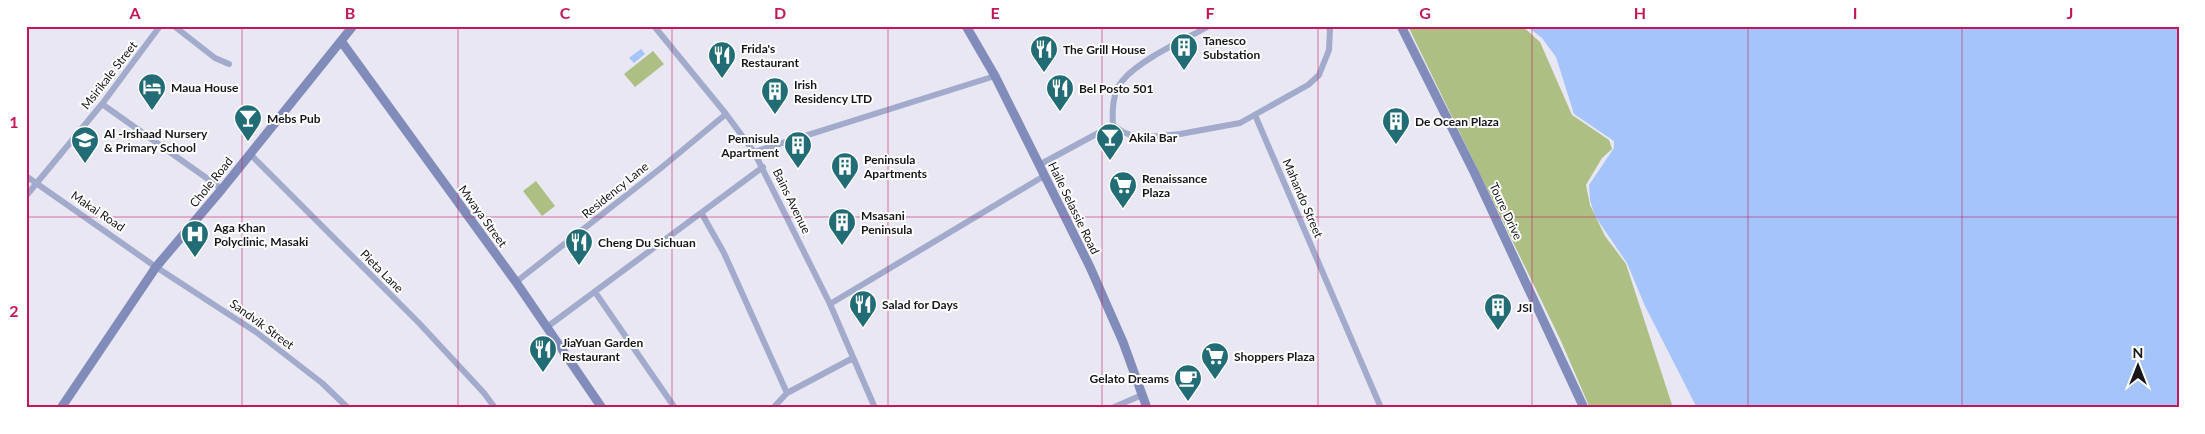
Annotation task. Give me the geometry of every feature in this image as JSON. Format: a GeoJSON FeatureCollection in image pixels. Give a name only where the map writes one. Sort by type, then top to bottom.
{"type":"FeatureCollection","features":[{"type":"Feature","properties":{"kind":"street","name":"Msirikale Street"},"geometry":{"type":"LineString","coordinates":[[26,196],[102,104],[160,26]]}},
{"type":"Feature","properties":{"kind":"street"},"geometry":{"type":"LineString","coordinates":[[174,26],[215,58],[229,64]]}},
{"type":"Feature","properties":{"kind":"street","name":"Chole Road"},"geometry":{"type":"LineString","coordinates":[[61,408],[156,267],[222,189],[353,26]]}},
{"type":"Feature","properties":{"kind":"street","name":"Bains Avenue"},"geometry":{"type":"LineString","coordinates":[[654,26],[726,114],[763,167],[830,304],[875,408]]}},
{"type":"Feature","properties":{"kind":"street","name":"Haile Selassie Road"},"geometry":{"type":"LineString","coordinates":[[966,26],[994,76],[1090,267],[1123,342],[1147,408]]}},
{"type":"Feature","properties":{"kind":"street"},"geometry":{"type":"LineString","coordinates":[[1113,125],[1115,98],[1122,81],[1136,68],[1210,26]]}},
{"type":"Feature","properties":{"kind":"street","name":"Toure Drive"},"geometry":{"type":"LineString","coordinates":[[1401,26],[1475,174],[1584,408]]}},
{"type":"Feature","properties":{"kind":"street"},"geometry":{"type":"LineString","coordinates":[[1113,125],[1123,132],[1138,138],[1225,126],[1255,116],[1308,84],[1319,75],[1329,50],[1331,27]]}},
{"type":"Feature","properties":{"kind":"street","name":"Mwaya Street"},"geometry":{"type":"LineString","coordinates":[[341,41],[516,282],[602,408]]}},
{"type":"Feature","properties":{"kind":"street"},"geometry":{"type":"LineString","coordinates":[[754,152],[994,76]]}},
{"type":"Feature","properties":{"kind":"street"},"geometry":{"type":"LineString","coordinates":[[102,104],[222,189]]}},
{"type":"Feature","properties":{"kind":"street","name":"Residency Lane"},"geometry":{"type":"LineString","coordinates":[[516,282],[661,168],[726,114]]}},
{"type":"Feature","properties":{"kind":"street","name":"Mahando Street"},"geometry":{"type":"LineString","coordinates":[[1255,116],[1381,408]]}},
{"type":"Feature","properties":{"kind":"street"},"geometry":{"type":"LineString","coordinates":[[1039,165],[1113,125]]}},
{"type":"Feature","properties":{"kind":"street","name":"Pieta Lane"},"geometry":{"type":"LineString","coordinates":[[250,154],[419,323],[484,392],[495,408]]}},
{"type":"Feature","properties":{"kind":"street"},"geometry":{"type":"LineString","coordinates":[[547,327],[763,167]]}},
{"type":"Feature","properties":{"kind":"street","name":"Makai Road"},"geometry":{"type":"LineString","coordinates":[[26,176],[156,267]]}},
{"type":"Feature","properties":{"kind":"street"},"geometry":{"type":"LineString","coordinates":[[830,304],[1044,176]]}},
{"type":"Feature","properties":{"kind":"street"},"geometry":{"type":"LineString","coordinates":[[702,214],[724,253],[788,393]]}},
{"type":"Feature","properties":{"kind":"street","name":"Sandvik Street"},"geometry":{"type":"LineString","coordinates":[[156,267],[256,332],[322,383],[348,408]]}},
{"type":"Feature","properties":{"kind":"street"},"geometry":{"type":"LineString","coordinates":[[595,292],[675,408]]}},
{"type":"Feature","properties":{"kind":"street"},"geometry":{"type":"LineString","coordinates":[[773,408],[788,393],[854,358]]}},
{"type":"Feature","properties":{"kind":"street"},"geometry":{"type":"LineString","coordinates":[[1112,408],[1142,395]]}},
{"type":"Feature","properties":{"kind":"green space"},"geometry":{"type":"Polygon","coordinates":[[[1408,26],[1522,26],[1540,42],[1572,115],[1609,140],[1612,149],[1602,158],[1586,185],[1590,205],[1605,236],[1626,264],[1673,408],[1590,408],[1561,341],[1408,26]]]}},
{"type":"Feature","properties":{"kind":"green space"},"geometry":{"type":"Polygon","coordinates":[[[653,51],[664,64],[635,87],[624,74],[653,51]]]}},
{"type":"Feature","properties":{"kind":"green space"},"geometry":{"type":"Polygon","coordinates":[[[536,181],[555,206],[542,216],[523,191],[536,181]]]}},
{"type":"Feature","properties":{"kind":"water"},"geometry":{"type":"Polygon","coordinates":[[[1527,26],[2179,26],[2179,408],[1697,408],[1645,306],[1627,263],[1595,216],[1590,200],[1589,185],[1614,148],[1614,141],[1574,114],[1556,57],[1542,38],[1527,26]]]}},
{"type":"Feature","properties":{"kind":"water"},"geometry":{"type":"Polygon","coordinates":[[[641,49],[645,54],[634,63],[629,58],[641,49]]]}},
{"type":"Feature","properties":{"kind":"place","name":"Tanesco Substation"},"geometry":{"type":"Point","coordinates":[1184,71]}},
{"type":"Feature","properties":{"kind":"place","name":"The Grill House"},"geometry":{"type":"Point","coordinates":[1044,73]}},
{"type":"Feature","properties":{"kind":"place","name":"Frida's Restaurant"},"geometry":{"type":"Point","coordinates":[722,79]}},
{"type":"Feature","properties":{"kind":"place","name":"Maua House"},"geometry":{"type":"Point","coordinates":[152,111]}},
{"type":"Feature","properties":{"kind":"place","name":"Bel Posto 501"},"geometry":{"type":"Point","coordinates":[1060,112]}},
{"type":"Feature","properties":{"kind":"place","name":"Irish Residency LTD"},"geometry":{"type":"Point","coordinates":[775,115]}},
{"type":"Feature","properties":{"kind":"place","name":"Mebs Pub"},"geometry":{"type":"Point","coordinates":[248,142]}},
{"type":"Feature","properties":{"kind":"place","name":"De Ocean Plaza"},"geometry":{"type":"Point","coordinates":[1396,145]}},
{"type":"Feature","properties":{"kind":"place","name":"Akila Bar"},"geometry":{"type":"Point","coordinates":[1110,161]}},
{"type":"Feature","properties":{"kind":"place","name":"Al -Irshaad Nursery & Primary School"},"geometry":{"type":"Point","coordinates":[85,164]}},
{"type":"Feature","properties":{"kind":"place","name":"Pennisula Apartment"},"geometry":{"type":"Point","coordinates":[798,169]}},
{"type":"Feature","properties":{"kind":"place","name":"Peninsula Apartments"},"geometry":{"type":"Point","coordinates":[845,190]}},
{"type":"Feature","properties":{"kind":"place","name":"Renaissance Plaza"},"geometry":{"type":"Point","coordinates":[1123,209]}},
{"type":"Feature","properties":{"kind":"place","name":"Msasani Peninsula"},"geometry":{"type":"Point","coordinates":[842,246]}},
{"type":"Feature","properties":{"kind":"place","name":"Aga Khan Polyclinic, Masaki"},"geometry":{"type":"Point","coordinates":[195,258]}},
{"type":"Feature","properties":{"kind":"place","name":"Cheng Du Sichuan"},"geometry":{"type":"Point","coordinates":[579,266]}},
{"type":"Feature","properties":{"kind":"place","name":"Salad for Days"},"geometry":{"type":"Point","coordinates":[863,328]}},
{"type":"Feature","properties":{"kind":"place","name":"JSI"},"geometry":{"type":"Point","coordinates":[1498,331]}},
{"type":"Feature","properties":{"kind":"place","name":"JiaYuan Garden Restaurant"},"geometry":{"type":"Point","coordinates":[543,373]}},
{"type":"Feature","properties":{"kind":"place","name":"Shoppers Plaza"},"geometry":{"type":"Point","coordinates":[1215,380]}},
{"type":"Feature","properties":{"kind":"place","name":"Gelato Dreams"},"geometry":{"type":"Point","coordinates":[1188,402]}}]}
